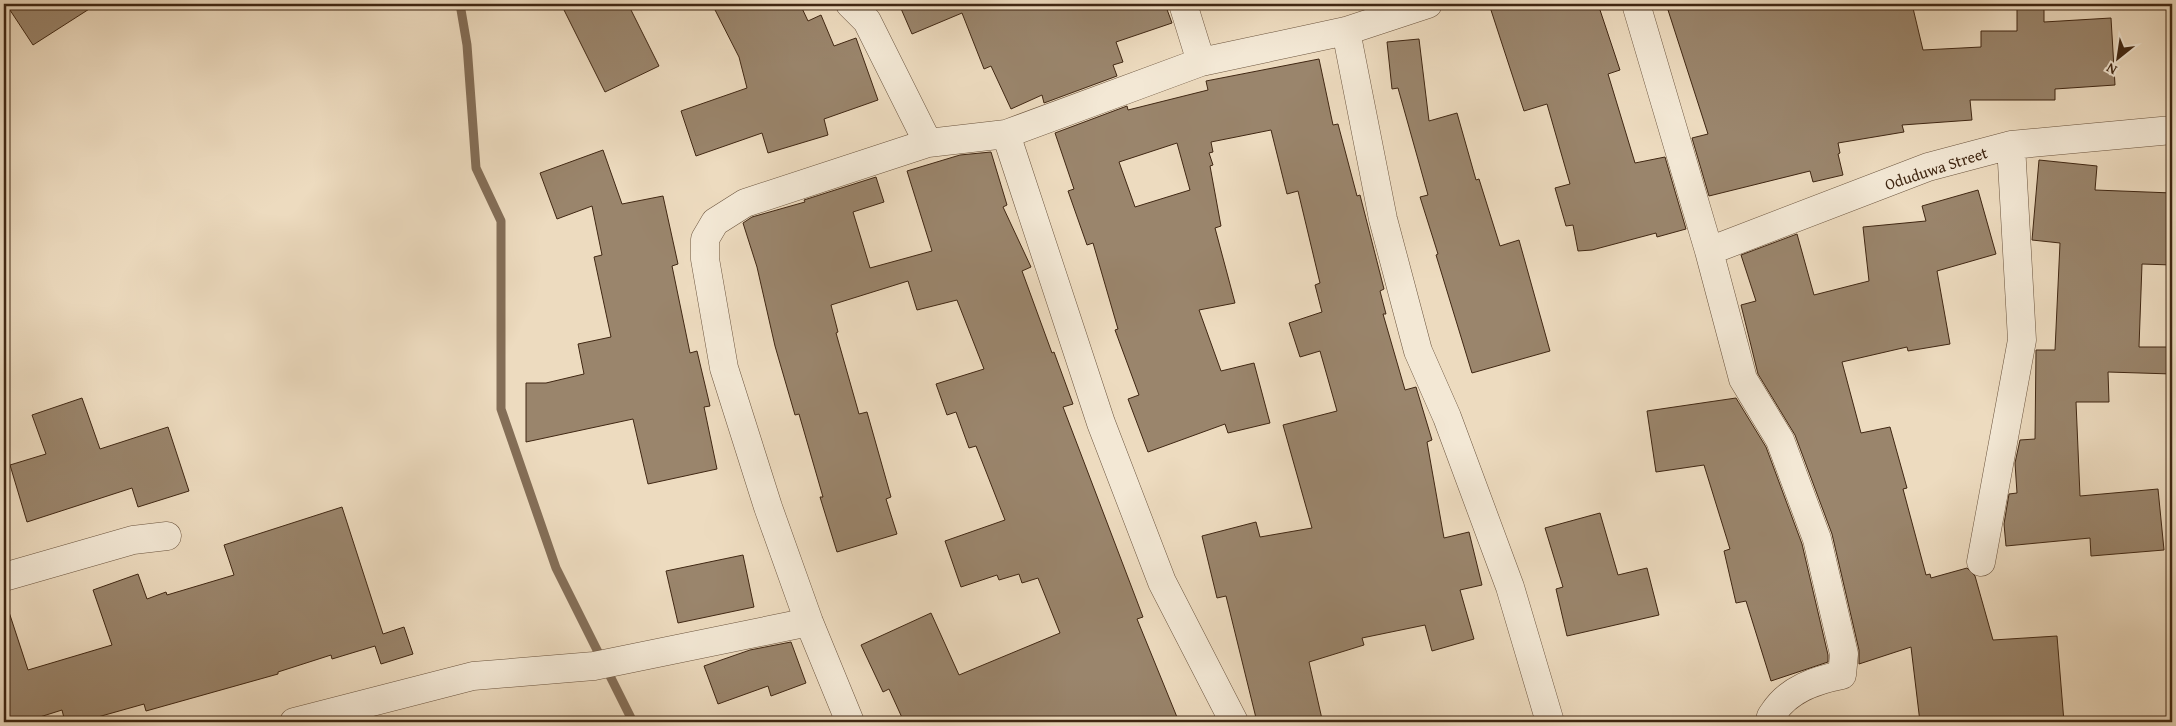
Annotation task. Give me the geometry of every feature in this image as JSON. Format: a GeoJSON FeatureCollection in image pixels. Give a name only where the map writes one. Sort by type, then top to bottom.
{"type":"FeatureCollection","features":[{"type":"Feature","properties":{"kind":"street"},"geometry":{"type":"LineString","coordinates":[[850,4],[867,21],[928,143]]}},
{"type":"Feature","properties":{"kind":"street"},"geometry":{"type":"LineString","coordinates":[[1184,4],[1201,62]]}},
{"type":"Feature","properties":{"kind":"street"},"geometry":{"type":"LineString","coordinates":[[850,722],[809,622],[768,507],[724,368],[704,260],[705,239],[715,222],[745,203],[928,143],[1006,134],[1201,62],[1346,31],[1428,4]]}},
{"type":"Feature","properties":{"kind":"street"},"geometry":{"type":"LineString","coordinates":[[1636,4],[1709,251],[1743,379],[1780,440],[1817,539],[1844,654],[1842,675],[1811,684],[1787,696],[1769,719],[1770,722]]}},
{"type":"Feature","properties":{"kind":"street"},"geometry":{"type":"LineString","coordinates":[[1346,31],[1383,219],[1418,351],[1447,417],[1510,587],[1550,722]]}},
{"type":"Feature","properties":{"kind":"street","name":"Oduduwa Street"},"geometry":{"type":"LineString","coordinates":[[1709,251],[1928,167],[2011,145],[2172,130]]}},
{"type":"Feature","properties":{"kind":"street"},"geometry":{"type":"LineString","coordinates":[[1006,134],[1101,423],[1162,582],[1234,722]]}},
{"type":"Feature","properties":{"kind":"street"},"geometry":{"type":"LineString","coordinates":[[1981,562],[2022,340],[2011,145]]}},
{"type":"Feature","properties":{"kind":"street"},"geometry":{"type":"LineString","coordinates":[[4,577],[132,540],[167,536]]}},
{"type":"Feature","properties":{"kind":"street"},"geometry":{"type":"LineString","coordinates":[[294,722],[370,712],[473,676],[594,666],[626,661],[809,622]]}},
{"type":"Feature","properties":{"kind":"building"},"geometry":{"type":"Polygon","coordinates":[[[6,4],[97,4],[33,45],[6,4]]]}},
{"type":"Feature","properties":{"kind":"building"},"geometry":{"type":"Polygon","coordinates":[[[561,4],[628,4],[659,66],[605,92],[561,4]]]}},
{"type":"Feature","properties":{"kind":"building"},"geometry":{"type":"Polygon","coordinates":[[[712,4],[800,4],[808,21],[821,15],[834,46],[856,38],[878,100],[824,119],[828,135],[768,153],[762,133],[696,156],[681,111],[747,88],[739,57],[712,4]]]}},
{"type":"Feature","properties":{"kind":"building"},"geometry":{"type":"Polygon","coordinates":[[[899,4],[1165,4],[1172,23],[1116,42],[1123,62],[1113,65],[1117,76],[1044,103],[1042,95],[1011,109],[991,66],[984,69],[962,13],[912,34],[899,4]]]}},
{"type":"Feature","properties":{"kind":"building"},"geometry":{"type":"Polygon","coordinates":[[[1489,4],[1598,4],[1620,70],[1608,74],[1635,163],[1665,157],[1686,229],[1657,237],[1656,233],[1592,250],[1578,251],[1573,225],[1566,226],[1555,188],[1570,184],[1547,104],[1524,111],[1489,4]]]}},
{"type":"Feature","properties":{"kind":"building"},"geometry":{"type":"Polygon","coordinates":[[[1689,4],[1912,4],[1923,50],[1981,47],[1981,31],[2017,31],[2017,4],[2044,4],[2044,22],[2111,18],[2115,85],[2055,89],[2055,100],[1970,100],[1972,120],[1902,125],[1904,132],[1838,143],[1840,153],[1838,154],[1843,175],[1813,182],[1810,171],[1709,196],[1692,138],[1708,134],[1668,10],[1689,4]]]}},
{"type":"Feature","properties":{"kind":"building"},"geometry":{"type":"Polygon","coordinates":[[[1419,39],[1429,121],[1457,113],[1476,180],[1479,179],[1500,246],[1519,240],[1550,351],[1472,373],[1420,197],[1428,195],[1398,88],[1392,89],[1387,42],[1419,39]]]}},
{"type":"Feature","properties":{"kind":"building"},"geometry":{"type":"Polygon","coordinates":[[[1319,59],[1333,125],[1338,124],[1357,196],[1360,195],[1384,289],[1380,291],[1386,314],[1383,314],[1405,390],[1416,387],[1432,440],[1427,442],[1444,538],[1469,532],[1482,585],[1460,590],[1474,639],[1432,651],[1425,625],[1362,638],[1364,645],[1309,662],[1322,719],[1304,722],[1257,722],[1226,596],[1217,598],[1202,536],[1256,522],[1260,537],[1312,528],[1283,425],[1337,411],[1320,351],[1300,357],[1289,323],[1322,312],[1315,285],[1320,283],[1298,191],[1287,194],[1271,130],[1211,142],[1213,152],[1209,153],[1213,165],[1210,166],[1221,226],[1215,228],[1235,303],[1199,310],[1221,371],[1254,363],[1270,423],[1228,433],[1225,424],[1148,452],[1128,399],[1139,395],[1115,330],[1118,329],[1093,243],[1087,245],[1068,191],[1074,189],[1055,133],[1127,106],[1128,110],[1208,90],[1206,81],[1319,59]],[[1177,143],[1119,162],[1135,207],[1190,190],[1177,143]]]}},
{"type":"Feature","properties":{"kind":"building"},"geometry":{"type":"Polygon","coordinates":[[[603,150],[622,204],[663,196],[678,264],[672,266],[690,353],[697,351],[710,406],[704,407],[717,469],[648,484],[633,419],[526,442],[526,383],[546,383],[584,374],[578,344],[611,337],[594,257],[602,255],[592,206],[557,219],[540,173],[603,150]]]}},
{"type":"Feature","properties":{"kind":"building"},"geometry":{"type":"Polygon","coordinates":[[[991,152],[1007,205],[1003,207],[1031,267],[1022,271],[1073,404],[1063,407],[1143,617],[1137,619],[1179,722],[904,722],[889,689],[883,692],[861,645],[931,613],[959,675],[1060,633],[1038,578],[1022,583],[1019,574],[999,580],[997,575],[961,587],[945,541],[1005,520],[976,446],[969,448],[956,412],[947,415],[936,384],[984,369],[957,300],[917,310],[908,281],[831,305],[838,332],[836,333],[859,414],[867,412],[891,497],[886,499],[897,534],[837,552],[820,497],[823,497],[799,414],[795,415],[775,346],[757,267],[743,223],[752,217],[805,202],[804,200],[876,177],[884,202],[853,212],[870,268],[932,251],[907,171],[960,155],[991,152]]]}},
{"type":"Feature","properties":{"kind":"building"},"geometry":{"type":"Polygon","coordinates":[[[2039,160],[2097,166],[2095,190],[2172,193],[2172,265],[2142,264],[2139,347],[2172,347],[2172,374],[2108,372],[2109,402],[2076,402],[2080,496],[2158,489],[2164,550],[2091,556],[2090,538],[2006,546],[2004,524],[2009,494],[2017,493],[2015,463],[2020,440],[2035,439],[2036,350],[2055,350],[2060,243],[2032,240],[2039,160]]]}},
{"type":"Feature","properties":{"kind":"building"},"geometry":{"type":"Polygon","coordinates":[[[1978,190],[1996,254],[1937,271],[1950,344],[1908,351],[1907,347],[1842,362],[1861,433],[1890,427],[1907,488],[1903,489],[1926,575],[1930,574],[1931,578],[1967,568],[1975,576],[1993,640],[2057,636],[2064,722],[1920,722],[1911,647],[1859,664],[1859,650],[1832,534],[1795,435],[1758,374],[1741,305],[1756,301],[1741,255],[1797,234],[1814,295],[1869,281],[1863,227],[1926,221],[1922,206],[1978,190]]]}},
{"type":"Feature","properties":{"kind":"building"},"geometry":{"type":"Polygon","coordinates":[[[82,398],[100,449],[168,427],[189,491],[138,507],[132,488],[27,522],[10,465],[46,454],[32,415],[82,398]]]}},
{"type":"Feature","properties":{"kind":"building"},"geometry":{"type":"Polygon","coordinates":[[[1736,398],[1766,447],[1802,544],[1828,655],[1828,662],[1771,681],[1746,601],[1736,603],[1724,551],[1730,549],[1704,465],[1656,472],[1647,411],[1736,398]]]}},
{"type":"Feature","properties":{"kind":"building"},"geometry":{"type":"Polygon","coordinates":[[[342,507],[383,634],[404,627],[413,654],[381,664],[375,646],[332,659],[331,655],[278,672],[278,674],[146,711],[144,704],[80,722],[65,722],[62,710],[24,722],[4,722],[4,610],[8,609],[28,670],[112,645],[93,590],[138,574],[147,599],[166,592],[167,595],[234,575],[224,545],[342,507]]]}},
{"type":"Feature","properties":{"kind":"building"},"geometry":{"type":"Polygon","coordinates":[[[1600,513],[1618,575],[1647,568],[1659,615],[1567,636],[1556,589],[1563,587],[1545,528],[1600,513]]]}},
{"type":"Feature","properties":{"kind":"building"},"geometry":{"type":"Polygon","coordinates":[[[743,555],[754,607],[678,623],[666,571],[743,555]]]}},
{"type":"Feature","properties":{"kind":"building"},"geometry":{"type":"Polygon","coordinates":[[[791,642],[806,683],[771,696],[768,686],[718,704],[704,666],[750,650],[791,642]]]}},
{"type":"Feature","properties":{"kind":"waterway"},"geometry":{"type":"LineString","coordinates":[[460,4],[467,45],[476,168],[501,221],[501,409],[556,568],[633,722]]}}]}
